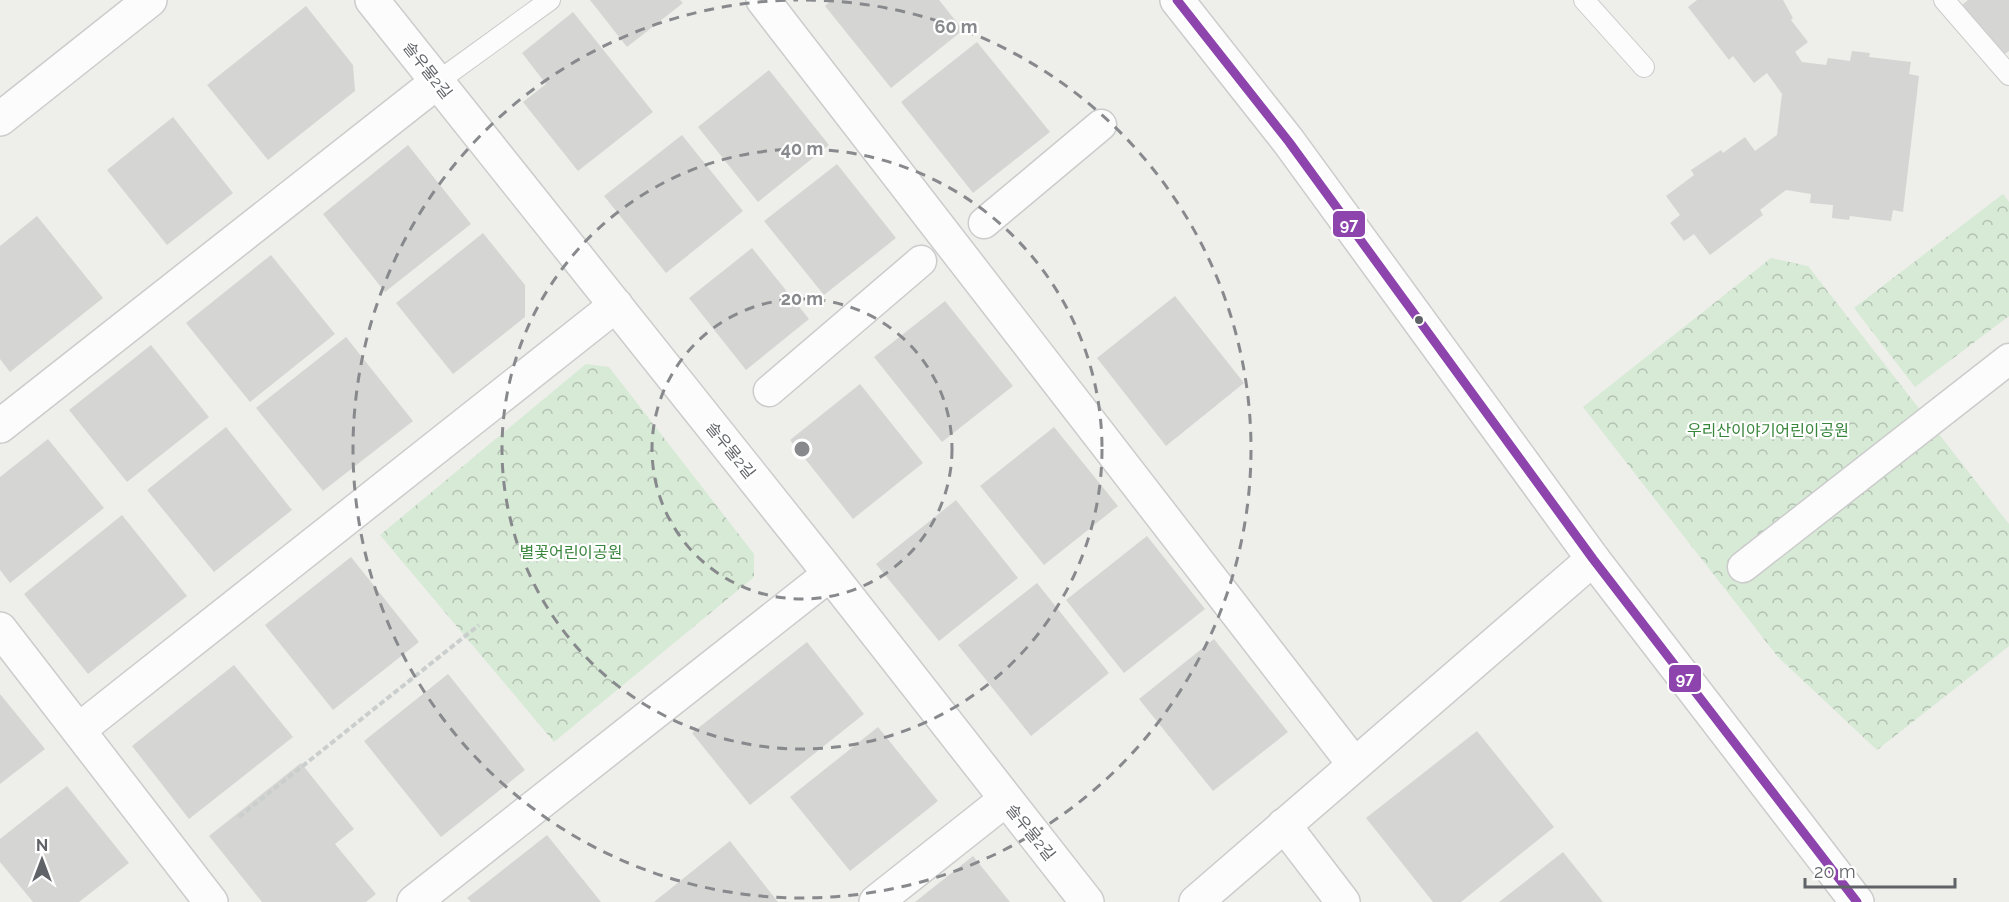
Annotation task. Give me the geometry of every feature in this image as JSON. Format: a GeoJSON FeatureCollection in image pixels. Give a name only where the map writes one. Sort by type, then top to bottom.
{"type":"FeatureCollection","features":[{"type":"Feature","properties":{"kind":"street"},"geometry":{"type":"LineString","coordinates":[[0,119],[150,0]]}},
{"type":"Feature","properties":{"kind":"street","name":"솔우물2길"},"geometry":{"type":"LineString","coordinates":[[372,0],[830,574],[1087,902]]}},
{"type":"Feature","properties":{"kind":"street"},"geometry":{"type":"LineString","coordinates":[[763,0],[1354,764]]}},
{"type":"Feature","properties":{"kind":"street"},"geometry":{"type":"LineString","coordinates":[[1177,0],[1289,142],[1593,560],[1857,902]]}},
{"type":"Feature","properties":{"kind":"street"},"geometry":{"type":"LineString","coordinates":[[0,426],[437,82]]}},
{"type":"Feature","properties":{"kind":"street"},"geometry":{"type":"LineString","coordinates":[[984,223],[1101,125]]}},
{"type":"Feature","properties":{"kind":"street"},"geometry":{"type":"LineString","coordinates":[[770,391],[921,261]]}},
{"type":"Feature","properties":{"kind":"street"},"geometry":{"type":"LineString","coordinates":[[80,729],[616,305]]}},
{"type":"Feature","properties":{"kind":"street"},"geometry":{"type":"LineString","coordinates":[[1743,567],[2009,359]]}},
{"type":"Feature","properties":{"kind":"street"},"geometry":{"type":"LineString","coordinates":[[1196,902],[1593,560]]}},
{"type":"Feature","properties":{"kind":"street"},"geometry":{"type":"LineString","coordinates":[[414,902],[830,574]]}},
{"type":"Feature","properties":{"kind":"street"},"geometry":{"type":"LineString","coordinates":[[0,629],[80,729],[211,902]]}},
{"type":"Feature","properties":{"kind":"street"},"geometry":{"type":"LineString","coordinates":[[876,902],[1005,800]]}},
{"type":"Feature","properties":{"kind":"street"},"geometry":{"type":"LineString","coordinates":[[1284,825],[1343,902]]}},
{"type":"Feature","properties":{"kind":"lane"},"geometry":{"type":"LineString","coordinates":[[437,82],[550,0]]}},
{"type":"Feature","properties":{"kind":"lane"},"geometry":{"type":"LineString","coordinates":[[1584,0],[1644,67]]}},
{"type":"Feature","properties":{"kind":"lane"},"geometry":{"type":"LineString","coordinates":[[1944,0],[2009,75]]}},
{"type":"Feature","properties":{"kind":"path"},"geometry":{"type":"LineString","coordinates":[[239,817],[479,625]]}},
{"type":"Feature","properties":{"kind":"green space"},"geometry":{"type":"Polygon","coordinates":[[[2003,194],[2009,202],[2009,316],[1915,387],[1854,308],[2003,194]]]}},
{"type":"Feature","properties":{"kind":"green space","name":"우리산이야기어린이공원"},"geometry":{"type":"Polygon","coordinates":[[[1771,258],[1808,266],[2009,524],[2009,646],[1877,750],[1778,657],[1583,407],[1771,258]]]}},
{"type":"Feature","properties":{"kind":"green space","name":"별꽃어린이공원"},"geometry":{"type":"Polygon","coordinates":[[[586,364],[609,367],[754,554],[754,577],[554,742],[380,535],[586,364]]]}},
{"type":"Feature","properties":{"kind":"building"},"geometry":{"type":"Polygon","coordinates":[[[590,0],[680,0],[683,3],[627,47],[590,0]]]}},
{"type":"Feature","properties":{"kind":"building"},"geometry":{"type":"Polygon","coordinates":[[[832,0],[939,0],[963,30],[891,88],[825,6],[832,0]]]}},
{"type":"Feature","properties":{"kind":"building"},"geometry":{"type":"Polygon","coordinates":[[[1697,0],[1783,0],[1793,18],[1791,20],[1808,42],[1795,52],[1802,62],[1826,65],[1828,58],[1850,61],[1852,51],[1870,53],[1869,57],[1911,62],[1909,74],[1919,76],[1903,212],[1893,210],[1891,221],[1850,216],[1849,220],[1832,218],[1833,205],[1810,203],[1811,194],[1786,190],[1760,210],[1763,215],[1710,255],[1694,234],[1684,241],[1670,223],[1680,215],[1666,196],[1694,175],[1691,170],[1721,150],[1723,153],[1745,137],[1755,151],[1777,135],[1782,94],[1767,73],[1754,83],[1733,56],[1729,60],[1688,7],[1697,0]]]}},
{"type":"Feature","properties":{"kind":"building"},"geometry":{"type":"Polygon","coordinates":[[[1968,0],[2009,0],[2009,51],[2002,56],[1962,5],[1968,0]]]}},
{"type":"Feature","properties":{"kind":"building"},"geometry":{"type":"Polygon","coordinates":[[[306,6],[353,65],[355,91],[268,160],[207,85],[306,6]]]}},
{"type":"Feature","properties":{"kind":"building"},"geometry":{"type":"Polygon","coordinates":[[[573,12],[653,112],[578,171],[523,102],[546,84],[522,53],[573,12]]]}},
{"type":"Feature","properties":{"kind":"building"},"geometry":{"type":"Polygon","coordinates":[[[977,42],[1050,132],[973,193],[901,102],[977,42]]]}},
{"type":"Feature","properties":{"kind":"building"},"geometry":{"type":"Polygon","coordinates":[[[769,70],[829,145],[758,202],[698,127],[769,70]]]}},
{"type":"Feature","properties":{"kind":"building"},"geometry":{"type":"Polygon","coordinates":[[[173,117],[233,193],[167,245],[107,170],[173,117]]]}},
{"type":"Feature","properties":{"kind":"building"},"geometry":{"type":"Polygon","coordinates":[[[682,135],[743,211],[666,273],[604,196],[682,135]]]}},
{"type":"Feature","properties":{"kind":"building"},"geometry":{"type":"Polygon","coordinates":[[[408,145],[471,224],[385,292],[323,214],[408,145]]]}},
{"type":"Feature","properties":{"kind":"building"},"geometry":{"type":"Polygon","coordinates":[[[837,164],[896,238],[824,295],[764,221],[837,164]]]}},
{"type":"Feature","properties":{"kind":"building"},"geometry":{"type":"Polygon","coordinates":[[[37,216],[103,298],[10,372],[0,359],[0,246],[37,216]]]}},
{"type":"Feature","properties":{"kind":"building"},"geometry":{"type":"Polygon","coordinates":[[[483,233],[525,285],[525,317],[453,374],[396,303],[483,233]]]}},
{"type":"Feature","properties":{"kind":"building"},"geometry":{"type":"Polygon","coordinates":[[[752,248],[809,319],[746,370],[689,298],[752,248]]]}},
{"type":"Feature","properties":{"kind":"building"},"geometry":{"type":"Polygon","coordinates":[[[271,255],[335,334],[250,402],[186,323],[271,255]]]}},
{"type":"Feature","properties":{"kind":"building"},"geometry":{"type":"Polygon","coordinates":[[[1175,296],[1244,383],[1166,446],[1097,358],[1175,296]]]}},
{"type":"Feature","properties":{"kind":"building"},"geometry":{"type":"Polygon","coordinates":[[[945,301],[1013,386],[942,442],[874,357],[945,301]]]}},
{"type":"Feature","properties":{"kind":"building"},"geometry":{"type":"Polygon","coordinates":[[[346,337],[413,421],[323,491],[256,408],[346,337]]]}},
{"type":"Feature","properties":{"kind":"building"},"geometry":{"type":"Polygon","coordinates":[[[151,345],[209,417],[127,482],[69,410],[151,345]]]}},
{"type":"Feature","properties":{"kind":"building"},"geometry":{"type":"Polygon","coordinates":[[[860,384],[923,463],[853,519],[790,440],[860,384]]]}},
{"type":"Feature","properties":{"kind":"building"},"geometry":{"type":"Polygon","coordinates":[[[226,427],[292,510],[214,572],[147,490],[226,427]]]}},
{"type":"Feature","properties":{"kind":"building"},"geometry":{"type":"Polygon","coordinates":[[[1054,427],[1118,506],[1044,565],[980,486],[1054,427]]]}},
{"type":"Feature","properties":{"kind":"building"},"geometry":{"type":"Polygon","coordinates":[[[48,439],[104,508],[10,583],[0,570],[0,477],[48,439]]]}},
{"type":"Feature","properties":{"kind":"building"},"geometry":{"type":"Polygon","coordinates":[[[956,500],[1018,578],[939,641],[876,564],[956,500]]]}},
{"type":"Feature","properties":{"kind":"building"},"geometry":{"type":"Polygon","coordinates":[[[122,515],[187,596],[88,674],[24,594],[122,515]]]}},
{"type":"Feature","properties":{"kind":"building"},"geometry":{"type":"Polygon","coordinates":[[[1147,536],[1205,609],[1124,673],[1066,600],[1147,536]]]}},
{"type":"Feature","properties":{"kind":"building"},"geometry":{"type":"Polygon","coordinates":[[[351,557],[419,642],[333,710],[265,625],[351,557]]]}},
{"type":"Feature","properties":{"kind":"building"},"geometry":{"type":"Polygon","coordinates":[[[1037,583],[1109,673],[1031,736],[958,645],[1037,583]]]}},
{"type":"Feature","properties":{"kind":"building"},"geometry":{"type":"Polygon","coordinates":[[[1214,639],[1288,732],[1213,791],[1139,699],[1214,639]]]}},
{"type":"Feature","properties":{"kind":"building"},"geometry":{"type":"Polygon","coordinates":[[[807,642],[864,714],[750,805],[692,733],[807,642]]]}},
{"type":"Feature","properties":{"kind":"building"},"geometry":{"type":"Polygon","coordinates":[[[234,665],[293,737],[189,819],[132,746],[234,665]]]}},
{"type":"Feature","properties":{"kind":"building"},"geometry":{"type":"Polygon","coordinates":[[[448,674],[525,770],[441,837],[364,741],[448,674]]]}},
{"type":"Feature","properties":{"kind":"building"},"geometry":{"type":"Polygon","coordinates":[[[0,694],[45,749],[0,784],[0,694]]]}},
{"type":"Feature","properties":{"kind":"building"},"geometry":{"type":"Polygon","coordinates":[[[878,727],[938,801],[850,871],[790,797],[878,727]]]}},
{"type":"Feature","properties":{"kind":"building"},"geometry":{"type":"Polygon","coordinates":[[[1477,731],[1554,827],[1461,902],[1433,902],[1366,818],[1477,731]]]}},
{"type":"Feature","properties":{"kind":"building"},"geometry":{"type":"Polygon","coordinates":[[[301,763],[354,829],[335,844],[376,894],[366,902],[262,902],[209,836],[301,763]]]}},
{"type":"Feature","properties":{"kind":"building"},"geometry":{"type":"Polygon","coordinates":[[[67,786],[129,863],[79,902],[33,902],[0,862],[0,839],[67,786]]]}},
{"type":"Feature","properties":{"kind":"building"},"geometry":{"type":"Polygon","coordinates":[[[547,835],[601,902],[471,902],[467,898],[547,835]]]}},
{"type":"Feature","properties":{"kind":"building"},"geometry":{"type":"Polygon","coordinates":[[[730,841],[778,902],[654,902],[730,841]]]}},
{"type":"Feature","properties":{"kind":"building"},"geometry":{"type":"Polygon","coordinates":[[[1563,852],[1603,902],[1499,902],[1563,852]]]}},
{"type":"Feature","properties":{"kind":"building"},"geometry":{"type":"Polygon","coordinates":[[[973,856],[1010,902],[915,902],[973,856]]]}},
{"type":"Feature","properties":{"kind":"transit line","name":"97"},"geometry":{"type":"LineString","coordinates":[[1177,0],[1289,142],[1593,559],[1857,902]]}}]}
